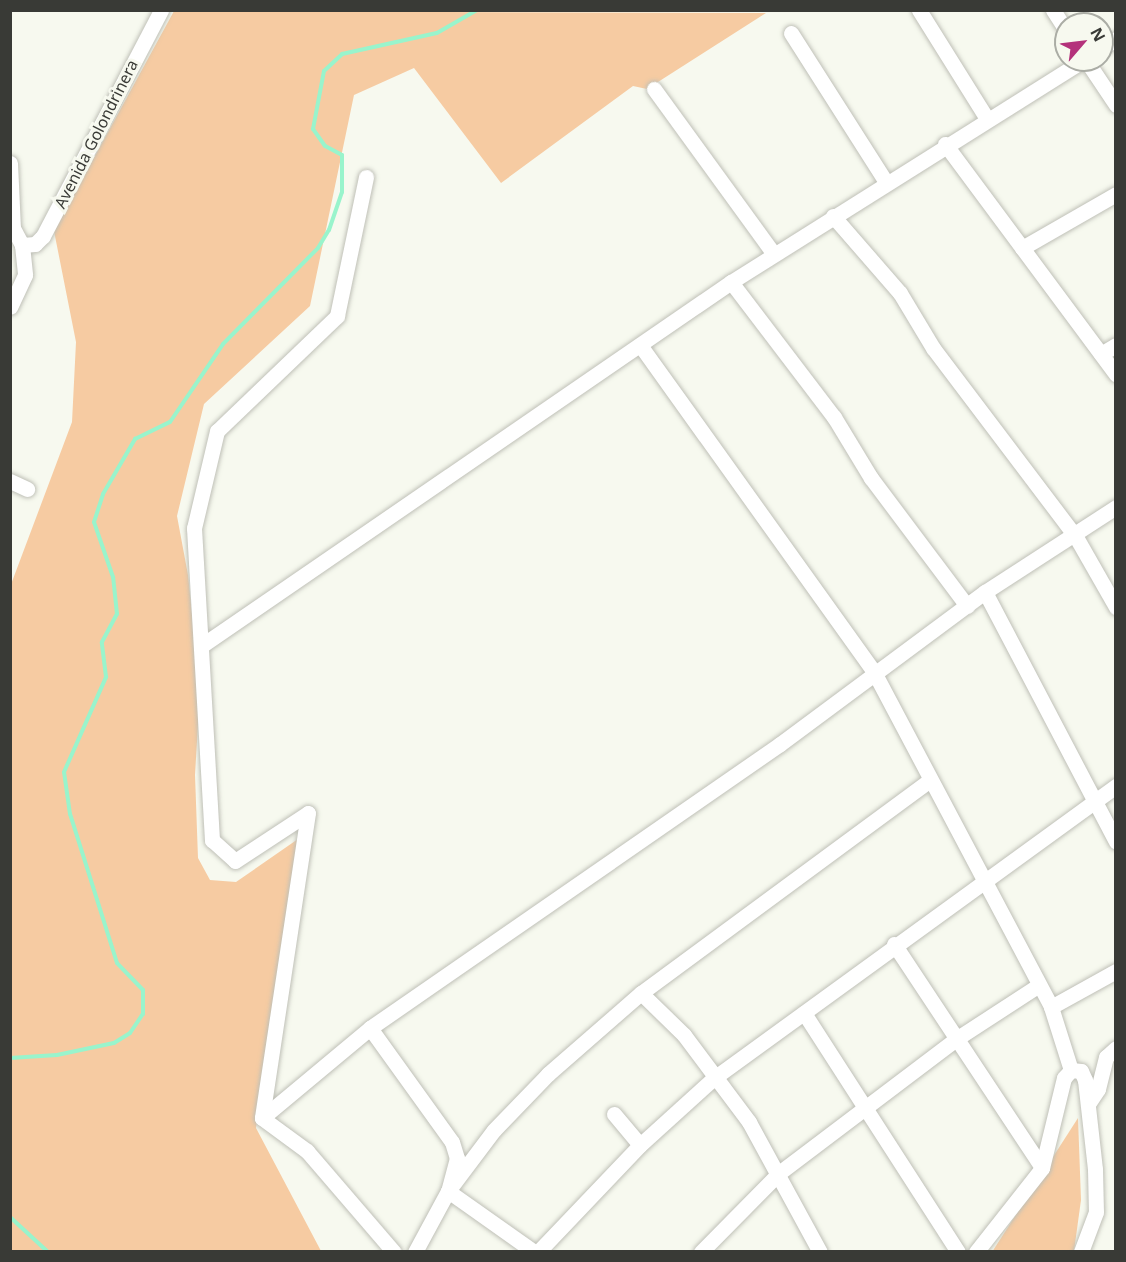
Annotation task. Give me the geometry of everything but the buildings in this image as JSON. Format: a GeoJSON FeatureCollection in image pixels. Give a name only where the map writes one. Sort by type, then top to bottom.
{"type":"FeatureCollection","features":[{"type":"Feature","properties":{"kind":"street","name":"Avenida Golondrinera"},"geometry":{"type":"LineString","coordinates":[[10,273],[23,251],[43,236],[161,10]]}},
{"type":"Feature","properties":{"kind":"street"},"geometry":{"type":"LineString","coordinates":[[919,10],[987,119]]}},
{"type":"Feature","properties":{"kind":"street"},"geometry":{"type":"LineString","coordinates":[[791,33],[886,182]]}},
{"type":"Feature","properties":{"kind":"street"},"geometry":{"type":"LineString","coordinates":[[201,646],[731,282],[945,144],[1065,72]]}},
{"type":"Feature","properties":{"kind":"street"},"geometry":{"type":"LineString","coordinates":[[1093,72],[1116,105]]}},
{"type":"Feature","properties":{"kind":"street"},"geometry":{"type":"LineString","coordinates":[[654,89],[774,254]]}},
{"type":"Feature","properties":{"kind":"street"},"geometry":{"type":"LineString","coordinates":[[945,144],[1116,374]]}},
{"type":"Feature","properties":{"kind":"street"},"geometry":{"type":"LineString","coordinates":[[10,163],[13,228],[23,251],[23,289],[10,307]]}},
{"type":"Feature","properties":{"kind":"street"},"geometry":{"type":"LineString","coordinates":[[262,1118],[308,813],[235,861],[212,840],[194,528],[218,431],[337,316],[366,177]]}},
{"type":"Feature","properties":{"kind":"street"},"geometry":{"type":"LineString","coordinates":[[1022,248],[1116,194]]}},
{"type":"Feature","properties":{"kind":"street"},"geometry":{"type":"LineString","coordinates":[[833,216],[900,293],[933,348],[1076,537],[1116,607]]}},
{"type":"Feature","properties":{"kind":"street"},"geometry":{"type":"LineString","coordinates":[[731,282],[834,417],[871,477],[967,606]]}},
{"type":"Feature","properties":{"kind":"street"},"geometry":{"type":"LineString","coordinates":[[640,345],[874,672],[1050,1007],[1071,1070]]}},
{"type":"Feature","properties":{"kind":"street"},"geometry":{"type":"LineString","coordinates":[[1101,354],[1116,345]]}},
{"type":"Feature","properties":{"kind":"street"},"geometry":{"type":"LineString","coordinates":[[10,481],[27,489]]}},
{"type":"Feature","properties":{"kind":"street"},"geometry":{"type":"LineString","coordinates":[[262,1118],[370,1028],[545,910],[985,592],[1076,537],[1116,507]]}},
{"type":"Feature","properties":{"kind":"street"},"geometry":{"type":"LineString","coordinates":[[985,592],[1116,842]]}},
{"type":"Feature","properties":{"kind":"street"},"geometry":{"type":"LineString","coordinates":[[415,1251],[448,1191],[494,1130],[541,1082],[641,993],[930,780]]}},
{"type":"Feature","properties":{"kind":"street"},"geometry":{"type":"LineString","coordinates":[[448,1191],[536,1251],[640,1145],[714,1078],[983,879],[1116,786]]}},
{"type":"Feature","properties":{"kind":"street"},"geometry":{"type":"LineString","coordinates":[[894,944],[1042,1168]]}},
{"type":"Feature","properties":{"kind":"street"},"geometry":{"type":"LineString","coordinates":[[1050,1007],[1116,971]]}},
{"type":"Feature","properties":{"kind":"street"},"geometry":{"type":"LineString","coordinates":[[701,1251],[779,1173],[956,1039],[1039,985]]}},
{"type":"Feature","properties":{"kind":"street"},"geometry":{"type":"LineString","coordinates":[[641,993],[684,1035],[714,1078],[779,1173],[820,1251]]}},
{"type":"Feature","properties":{"kind":"street"},"geometry":{"type":"LineString","coordinates":[[804,1013],[958,1251]]}},
{"type":"Feature","properties":{"kind":"street"},"geometry":{"type":"LineString","coordinates":[[370,1028],[452,1142],[457,1158],[448,1191]]}},
{"type":"Feature","properties":{"kind":"street"},"geometry":{"type":"LineString","coordinates":[[1088,1104],[1098,1089],[1106,1057],[1116,1048]]}},
{"type":"Feature","properties":{"kind":"street"},"geometry":{"type":"LineString","coordinates":[[1071,1070],[1081,1071],[1088,1104],[1095,1212],[1081,1251]]}},
{"type":"Feature","properties":{"kind":"street"},"geometry":{"type":"LineString","coordinates":[[976,1251],[1042,1168],[1064,1078],[1071,1070]]}},
{"type":"Feature","properties":{"kind":"street"},"geometry":{"type":"LineString","coordinates":[[614,1114],[640,1145]]}},
{"type":"Feature","properties":{"kind":"street"},"geometry":{"type":"LineString","coordinates":[[262,1118],[307,1151],[394,1251]]}},
{"type":"Feature","properties":{"kind":"shaded area"},"geometry":{"type":"Polygon","coordinates":[[[174,11],[766,13],[647,89],[633,86],[501,183],[414,68],[354,95],[310,306],[204,404],[177,516],[188,575],[200,691],[195,775],[198,858],[210,880],[236,882],[298,839],[256,1128],[321,1251],[11,1251],[10,587],[72,422],[76,342],[54,231],[174,11]]]}},
{"type":"Feature","properties":{"kind":"shaded area"},"geometry":{"type":"Polygon","coordinates":[[[1078,1118],[1081,1200],[1074,1251],[992,1252],[1078,1118]]]}},
{"type":"Feature","properties":{"kind":"waterway"},"geometry":{"type":"LineString","coordinates":[[10,1058],[57,1055],[114,1043],[130,1033],[143,1014],[143,990],[117,963],[70,814],[64,772],[106,677],[102,642],[117,614],[113,577],[94,522],[103,494],[135,439],[170,422],[223,344],[318,248],[329,230],[342,192],[342,155],[325,146],[313,129],[324,71],[342,54],[437,33],[477,10]]}},
{"type":"Feature","properties":{"kind":"waterway"},"geometry":{"type":"LineString","coordinates":[[10,1217],[48,1252]]}}]}
